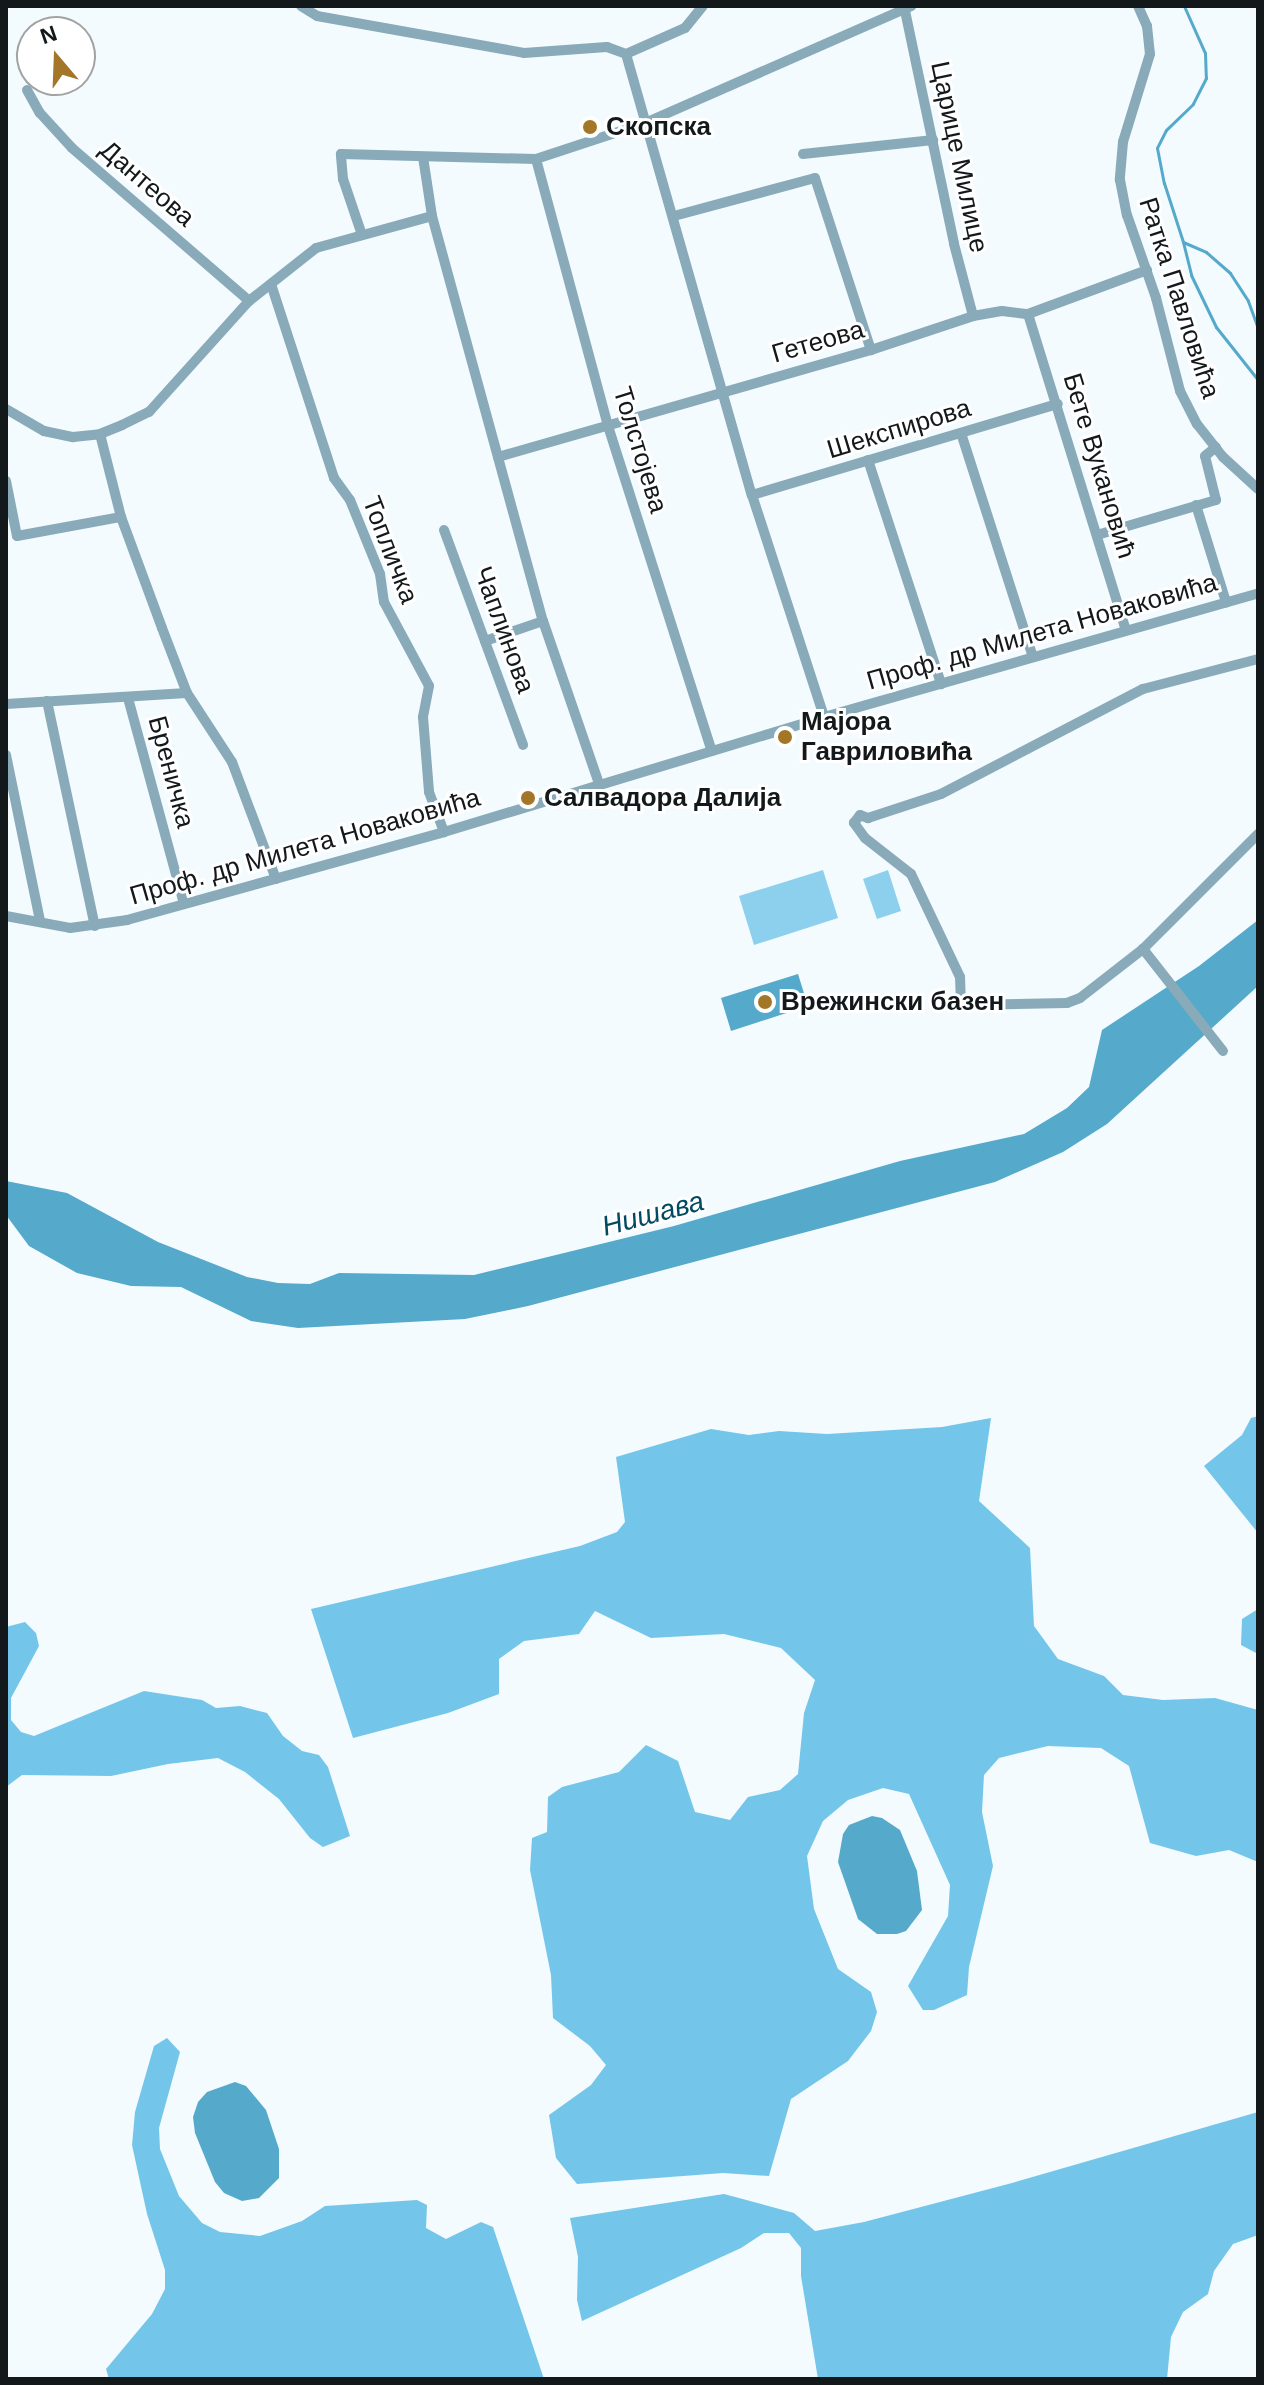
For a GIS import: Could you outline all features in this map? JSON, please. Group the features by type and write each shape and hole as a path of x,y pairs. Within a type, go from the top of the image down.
{"street":[{"path":"301,6 317,16 524,53 607,47 626,54 685,28 703,6"},
{"name":"Ратка Павловића","path":"1138,6 1147,26 1149,63 1123,142 1120,180 1127,215 1147,270 1180,391 1197,424 1258,489"},
{"path":"362,235 343,179 341,154 536,159 645,123 906,7"},
{"name":"Царице Милице","path":"906,7 954,244 973,316"},
{"path":"626,54 752,495 824,717"},
{"name":"Дантеова","path":"30,96 40,113 72,148 249,301"},
{"path":"803,154 933,140"},
{"path":"423,157 432,216 543,621 599,784"},
{"name":"Толстојева","path":"536,159 608,426 712,751"},
{"path":"674,216 815,178 871,350"},
{"path":"6,409 44,431 73,437 100,434 149,412 249,301 316,248 432,216"},
{"name":"Гетеова","path":"498,457 871,350 973,316 1002,311 1028,314 1147,270"},
{"name":"Топличка","path":"271,284 334,478 350,500 380,574 384,602 429,686 423,717 429,792 444,832"},
{"name":"Бете Вукановић","path":"1028,314 1126,630"},
{"name":"Шекспирова","path":"752,495 1058,404"},
{"path":"961,433 1033,657"},
{"path":"100,434 121,517 187,693 232,762 276,879"},
{"path":"1097,535 1216,500 1205,456 1216,447"},
{"path":"868,460 941,684"},
{"path":"6,481 17,536 121,517"},
{"path":"1196,505 1226,602"},
{"name":"Чаплинова","path":"444,530 523,745"},
{"name":"Проф. др Милета Новаковића","path":"6,916 70,928 95,926 184,904 444,832 824,717 1258,593"},
{"path":"485,641 543,621"},
{"path":"1258,659 1143,689 941,794 892,812 868,818 860,815 854,823 856,829 911,874 960,977 961,1005 1067,1003 1080,998 1143,949 1258,834"},
{"path":"6,704 187,693"},
{"name":"Бреничка","path":"128,698 184,904"},
{"path":"47,701 95,926"},
{"path":"6,755 40,921"},
{"path":"1143,949 1223,1051"}],"shaded area":[{"path":"823,870 838,918 754,945 739,896"},
{"path":"888,870 901,911 877,919 863,879"},
{"path":"1258,920 1258,986 1107,1124 1063,1152 995,1182 528,1306 465,1319 298,1328 251,1321 181,1287 131,1286 77,1273 29,1246 6,1215 6,1181 67,1193 158,1242 247,1277 278,1283 310,1284 339,1273 474,1275 674,1226 900,1161 1024,1134 1067,1108 1089,1087 1102,1030 1199,966"},
{"name":"Врежински базен","path":"798,974 808,1006 731,1031 721,998"},
{"path":"1258,1416 1258,1533 1204,1466 1242,1435 1251,1418"},
{"path":"991,1418 979,1501 1030,1548 1034,1626 1058,1659 1104,1676 1123,1695 1163,1700 1215,1698 1258,1710 1258,1862 1229,1850 1196,1856 1150,1843 1129,1766 1101,1748 1048,1746 999,1758 984,1775 982,1812 993,1866 969,1967 967,1995 934,2010 923,2010 908,1986 948,1916 950,1885 909,1794 883,1788 848,1800 823,1821 807,1856 814,1909 838,1969 871,1992 877,2012 871,2031 848,2061 791,2099 769,2176 723,2173 577,2184 556,2158 549,2115 591,2085 606,2065 590,2046 553,2018 551,1975 530,1870 532,1838 547,1832 548,1797 562,1787 619,1772 646,1745 678,1761 695,1812 730,1820 748,1797 780,1790 798,1774 804,1713 815,1680 781,1648 724,1634 651,1638 595,1611 579,1634 524,1641 499,1659 499,1694 448,1713 353,1738 311,1609 580,1546 617,1532 625,1522 616,1457 711,1429 749,1435 779,1431 827,1434 942,1427"},
{"path":"1258,1609 1258,1654 1241,1645 1242,1619"},
{"path":"25,1622 36,1633 39,1646 11,1698 11,1720 21,1732 34,1736 144,1691 202,1700 216,1708 240,1706 267,1713 283,1736 302,1751 319,1755 328,1767 350,1836 323,1847 310,1838 279,1799 245,1772 218,1758 111,1776 22,1775 6,1787 6,1627"},
{"path":"872,1816 882,1818 900,1830 917,1871 922,1910 906,1931 897,1934 877,1934 858,1919 838,1862 843,1834 849,1825"},
{"path":"167,2038 180,2052 159,2128 160,2149 179,2196 202,2223 220,2232 260,2236 302,2221 325,2206 417,2200 427,2205 426,2228 446,2239 481,2222 493,2227 544,2379 109,2379 106,2369 152,2314 165,2289 165,2270 147,2214 132,2145 135,2112 154,2046"},
{"path":"235,2082 246,2086 266,2110 279,2149 279,2178 259,2198 242,2201 224,2193 215,2182 195,2133 193,2117 198,2102 207,2092"},
{"path":"1258,2112 1258,2235 1233,2244 1214,2271 1208,2294 1183,2312 1171,2337 1167,2379 818,2379 801,2276 801,2248 789,2233 764,2233 741,2248 582,2321 577,2300 578,2257 570,2218 724,2194 794,2213 815,2231 864,2222 1012,2183"}],"waterway":[{"path":"1184,6 1205,53 1206,78 1193,104 1166,130 1157,148 1164,183 1183,242 1206,252 1230,273 1248,301 1258,328"},
{"path":"1183,242 1191,275 1216,327 1258,380"}],"place":[{"name":"Скопска","path":"590,127"},
{"name":"Мајора Гавриловића","path":"785,737"},
{"name":"Салвадора Далија","path":"528,798"},
{"name":"Врежински базен","path":"765,1002"}],"water label":[{"name":"Нишава","path":"653,1214"}]}
